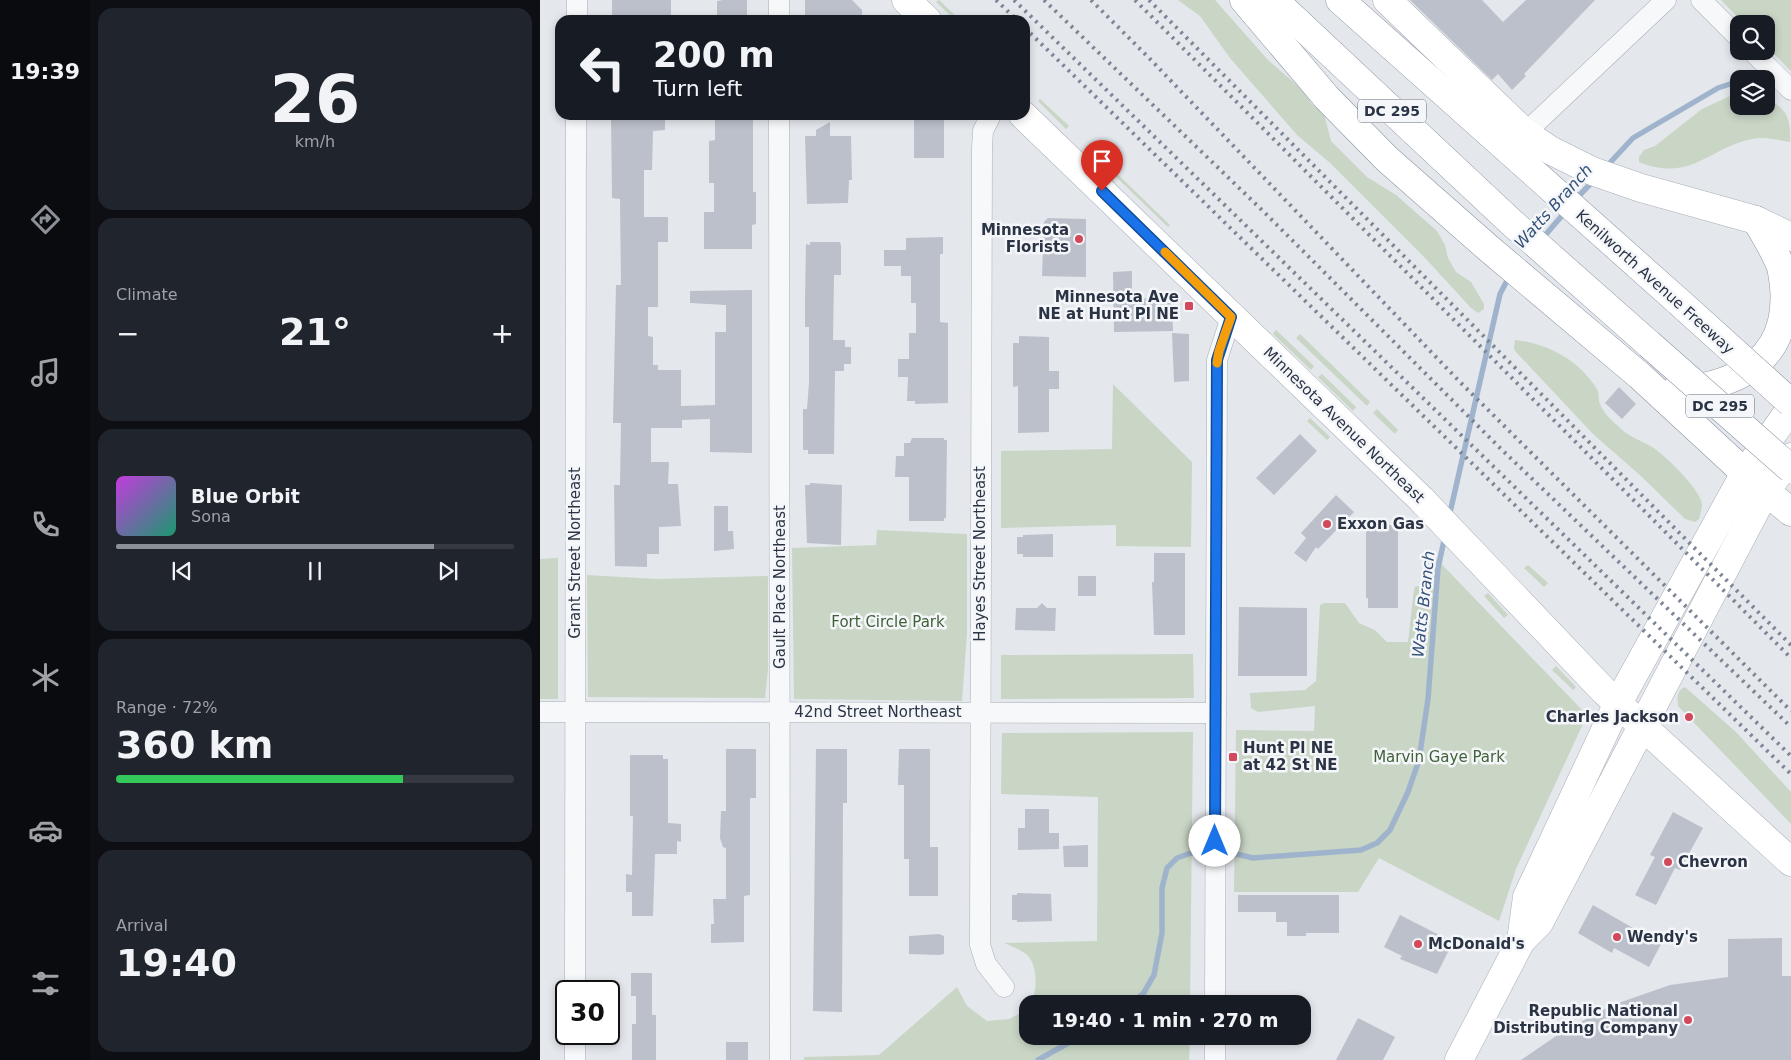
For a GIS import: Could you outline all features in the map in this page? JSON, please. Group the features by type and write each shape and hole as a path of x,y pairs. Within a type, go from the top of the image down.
{"main road":[{"path":"906,0 921,15"},
{"path":"1244,0 1327,98 1386,159 1640,376 1765,492 1791,512"},
{"name":"DC 295","path":"1274,0 1511,222 1791,468"},
{"name":"Kenilworth Avenue Freeway","path":"1340,0 1791,403"},
{"path":"1387,0 1525,133 1565,158 1592,171 1641,188 1756,220 1791,237"},
{"name":"Minnesota Avenue Northeast","path":"1028,120 1434,513 1549,634 1618,703 1791,862"},
{"path":"1640,376 1686,389 1722,383 1756,367 1774,345 1786,315 1787,299 1776,256 1756,220"},
{"path":"1521,941 1527,897 1618,703 1745,473 1791,408"},
{"path":"1459,1060 1521,941 1539,923 1765,492 1791,457"}],"street":[{"path":"577,0 577,15"},
{"path":"779,0 779,15"},
{"path":"1525,133 1666,0"},
{"path":"1701,0 1730,29"},
{"path":"1761,60 1791,90"},
{"name":"Grant Street Northeast","path":"575,980 576,120"},
{"name":"Gault Place Northeast","path":"779,120 780,1060"},
{"name":"Hayes Street Northeast","path":"988,120 983,131 982,148 980,945 986,964 1004,987"},
{"path":"1215,995 1217,360 1231,317"},
{"name":"42nd Street Northeast","path":"540,712 1216,713"},
{"path":"575,1045 575,1060"},
{"path":"1215,1045 1215,1060"}],"green space":[{"path":"939,0 955,15 950,15 936,2"},
{"path":"1178,0 1215,0 1268,60 1307,94 1311,103 1324,114 1331,141 1367,177 1396,195 1437,231 1456,272 1471,282 1484,304 1484,309 1478,313 1471,308 1426,259 1329,162 1297,135 1230,58 1200,16"},
{"path":"1721,0 1791,0 1791,71 1775,55 1775,15 1735,15"},
{"path":"1730,96 1730,115 1775,115 1775,103 1783,110 1788,120 1790,142 1766,138 1752,139 1737,143 1698,162 1672,169 1639,162 1639,157 1644,150 1655,146 1702,109"},
{"path":"1040,99 1069,126 1066,129 1038,101"},
{"path":"1108,165 1170,225 1168,227 1106,167"},
{"path":"1276,330 1314,366 1311,370 1273,334"},
{"path":"1300,334 1370,402 1367,406 1296,338"},
{"path":"1515,340 1551,349 1582,370 1597,389 1601,407 1610,418 1625,432 1658,451 1689,482 1702,504 1699,519 1695,522 1685,519 1642,477 1593,434 1515,351"},
{"path":"1322,374 1356,407 1353,411 1318,377"},
{"path":"1113,384 1192,462 1191,547 1116,546 1116,525 1001,528 1001,451 1112,449"},
{"path":"1377,409 1398,430 1395,434 1373,413"},
{"path":"1310,418 1330,437 1327,440 1307,421"},
{"name":"Fort Circle Park","path":"877,530 967,534 967,633 962,701 794,699 792,548 876,545"},
{"name":"Marvin Gaye Park","path":"1426,548 1587,715 1516,869 1499,921 1379,858 1358,892 1234,892 1236,730 1314,731 1315,706 1258,712 1251,708 1250,693 1305,690 1316,681 1320,605 1325,603 1345,603 1359,623 1375,630 1387,642 1408,642 1414,589 1416,586 1425,588"},
{"path":"558,558 558,699 540,699 540,559"},
{"path":"1528,565 1548,583 1544,587 1524,568"},
{"path":"587,575 657,579 768,576 768,669 765,698 588,697"},
{"path":"1488,593 1508,615 1504,618 1484,596"},
{"path":"1193,654 1194,698 1001,699 1001,655"},
{"path":"1556,666 1576,687 1573,690 1552,670"},
{"path":"1685,687 1736,732 1791,792 1791,824 1678,706 1679,692"},
{"path":"1193,732 1190,995 1033,995 1036,980 1032,962 1024,953 1004,943 1097,941 1098,797 1001,794 1002,733"},
{"path":"957,987 967,1006 987,1021 1009,1019 1019,1014 1019,1045 1190,1045 1189,1060 804,1060 804,1057 879,1055"}],"building":[{"path":"612,0 671,0 671,15 612,15"},
{"path":"747,0 747,15 717,15 717,1"},
{"path":"805,0 852,0 862,10 862,15 805,15"},
{"path":"1410,0 1482,0 1503,22 1526,0 1595,0 1524,74 1526,76 1512,90 1498,74 1492,80"},
{"path":"611,120 665,120 665,130 653,131 652,170 644,170 644,217 668,217 668,242 658,242 658,307 648,307 648,336 653,337 653,365 658,365 658,370 681,370 681,406 715,405 715,332 726,332 726,305 690,303 690,291 752,290 752,453 710,452 710,419 682,420 682,428 651,428 651,462 669,462 668,484 678,484 681,526 659,527 659,554 647,554 647,567 615,566 614,485 620,485 621,423 613,423 616,285 621,285 620,199 612,198"},
{"path":"715,120 753,120 753,192 756,192 756,224 752,225 752,249 704,249 704,212 714,212 714,183 709,183 709,141 715,140"},
{"path":"914,120 944,120 944,158 914,158"},
{"path":"830,122 830,136 851,136 852,180 849,180 848,203 807,204 805,136 816,136 816,130"},
{"path":"1048,218 1086,219 1086,277 1042,276 1044,222"},
{"path":"943,237 943,254 940,254 940,322 948,323 948,403 915,404 915,401 907,401 908,377 898,377 898,359 909,359 909,333 916,333 916,303 911,303 911,276 901,276 901,266 884,266 884,250 906,250 906,238"},
{"path":"810,242 840,242 841,246 841,275 834,275 833,340 845,340 845,347 851,347 851,364 844,364 844,371 835,371 834,454 808,454 808,450 803,450 803,409 807,409 809,383 809,327 805,327 806,244 810,245"},
{"path":"1132,271 1132,299 1153,298 1153,303 1172,303 1173,331 1114,332 1113,272"},
{"path":"1172,333 1189,334 1189,381 1174,382"},
{"path":"1019,336 1049,337 1049,371 1059,371 1059,389 1049,389 1049,432 1018,433 1018,386 1013,387 1013,343 1019,343"},
{"path":"1619,387 1636,404 1622,419 1605,403"},
{"path":"1300,434 1317,451 1274,495 1256,478"},
{"path":"912,438 944,438 944,440 947,440 946,518 944,518 944,521 909,521 909,477 895,477 896,456 904,456 904,443 910,443"},
{"path":"810,483 842,485 841,545 807,543 805,485 810,485"},
{"path":"1336,495 1354,512 1318,549 1316,547 1306,562 1294,553 1306,538 1301,533"},
{"path":"714,506 728,506 728,531 733,531 734,549 714,551"},
{"path":"1366,525 1398,525 1398,608 1368,608 1368,598 1366,598"},
{"path":"1053,534 1053,557 1023,557 1023,554 1017,554 1017,537"},
{"path":"1154,553 1185,553 1185,635 1154,635 1152,582 1154,582"},
{"path":"1078,576 1096,576 1096,596 1078,596"},
{"path":"1042,603 1047,608 1056,608 1055,631 1015,630 1016,608 1037,608"},
{"path":"1239,607 1307,608 1307,676 1238,676"},
{"path":"726,749 756,749 756,798 750,798 750,895 744,896 744,942 711,943 711,924 714,924 713,899 726,899 726,848 723,847 720,838 721,811 726,811"},
{"path":"816,749 847,749 847,803 843,803 842,1012 813,1011"},
{"path":"899,749 930,749 930,847 938,847 938,896 909,896 909,859 904,859 904,785 898,785"},
{"path":"630,755 663,755 663,759 668,759 668,823 681,824 681,842 677,841 677,854 655,854 653,916 632,916 632,892 626,892 626,874 632,875 633,816 630,816"},
{"path":"1025,809 1049,809 1049,833 1059,833 1059,849 1018,850 1018,828 1025,828"},
{"name":"Chevron","path":"1673,812 1703,828 1680,870 1675,868 1656,905 1635,895 1655,857 1650,855"},
{"path":"1088,845 1088,867 1064,867 1063,846"},
{"path":"1017,893 1051,894 1052,921 1017,922 1017,920 1012,920 1012,895 1017,895"},
{"path":"1238,895 1339,895 1339,933 1306,933 1306,936 1287,936 1287,922 1276,922 1276,912 1238,912"},
{"name":"Wendy's","path":"1593,905 1661,944 1649,967 1614,948 1612,953 1578,933"},
{"name":"McDonald's","path":"1400,915 1453,942 1437,974 1400,959 1402,956 1384,947"},
{"path":"939,934 944,936 944,954 909,954 909,936"},
{"name":"Republic National Distributing Company","path":"1782,938 1782,976 1791,976 1791,1060 1521,1060 1559,1034 1610,1006 1670,985 1728,977 1728,939"},
{"path":"631,973 652,973 652,1015 656,1015 656,1060 632,1060 632,1024 636,1024 636,996 631,996"},
{"path":"1358,1018 1395,1037 1383,1060 1336,1060"},
{"path":"726,1042 748,1042 748,1060 726,1060"}],"waterway":[{"name":"Watts Branch","path":"1606,167 1633,138 1718,88 1730,84"},
{"name":"Watts Branch","path":"1575,200 1595,179"},
{"name":"Watts Branch","path":"1541,240 1566,211"},
{"name":"Watts Branch","path":"1449,517 1500,294 1510,275"},
{"name":"Watts Branch","path":"1142,995 1154,975 1162,933 1162,888 1167,868 1177,858 1191,853 1224,851 1253,858 1361,850 1377,843 1390,830 1408,792 1419,760 1428,699 1438,568 1445,536"},
{"name":"Watts Branch","path":"1038,1060 1065,1045"}],"railway":[{"path":"996,0 1012,15"},
{"path":"1014,0 1029,15"},
{"path":"1044,0 1264,212 1500,448 1791,727"},
{"path":"1091,0 1459,381 1791,711"},
{"path":"1135,0 1791,658"},
{"path":"1149,0 1791,645"},
{"path":"1030,16 1791,756"},
{"path":"1030,33 1791,774"}],"slow traffic":[{"path":"1165,252 1231,317 1219,351 1217,363"}],"place":[{"name":"Minnesota Florists","path":"1079,239"},
{"name":"Minnesota Ave NE at Hunt Pl NE","path":"1189,306"},
{"name":"Exxon Gas","path":"1327,524"},
{"name":"Charles Jackson","path":"1689,717"},
{"name":"Hunt Pl NE at 42 St NE","path":"1233,757"},
{"name":"Chevron","path":"1668,862"},
{"name":"Wendy's","path":"1617,937"},
{"name":"McDonald's","path":"1418,944"},
{"name":"Republic National Distributing Company","path":"1688,1020"}],"route":[{"path":"1102,191 1231,317 1217,360 1215,841"}]}
